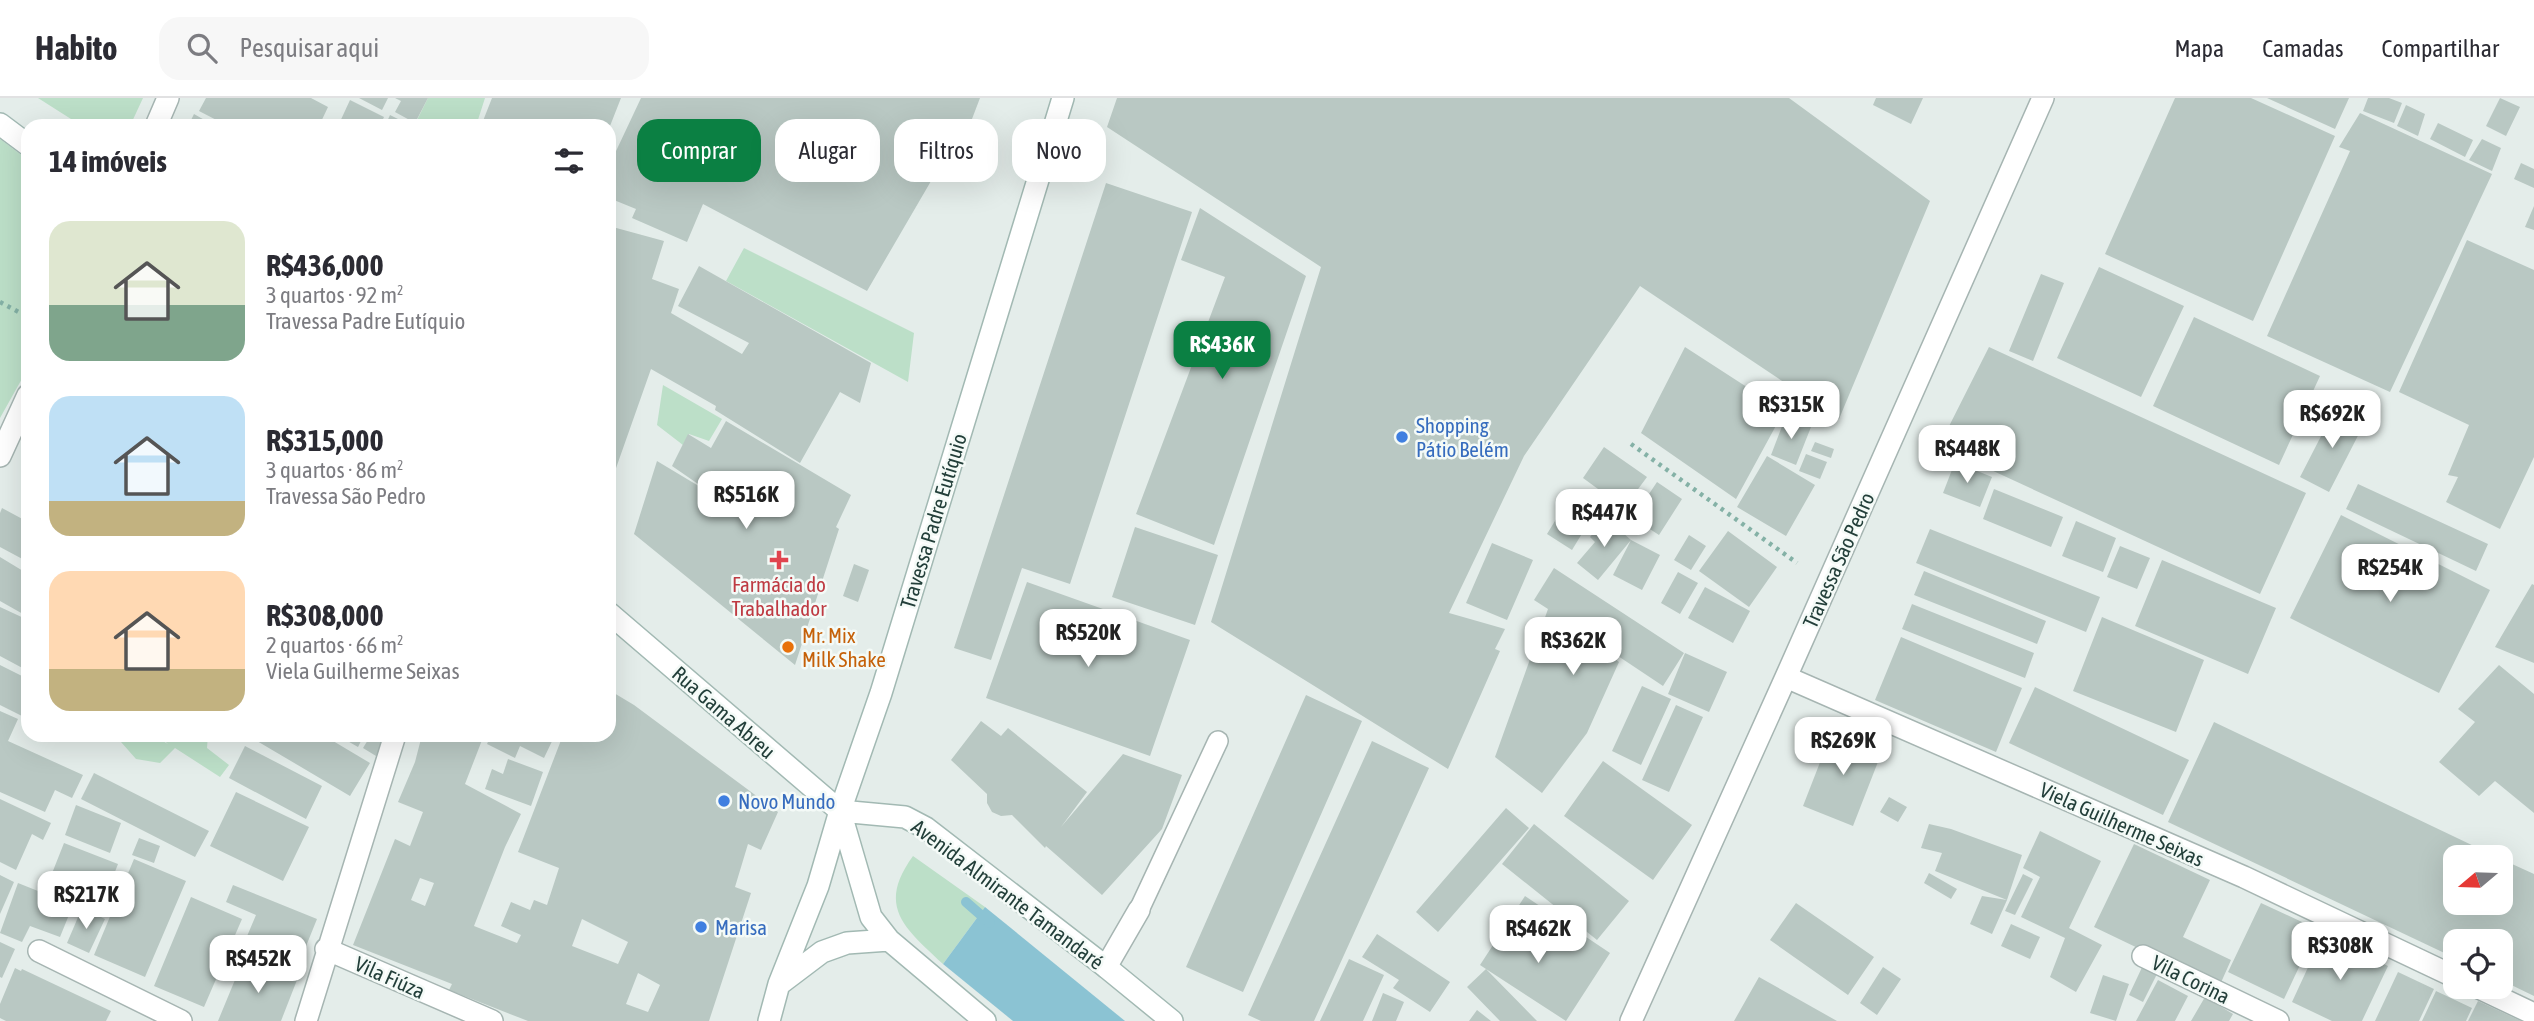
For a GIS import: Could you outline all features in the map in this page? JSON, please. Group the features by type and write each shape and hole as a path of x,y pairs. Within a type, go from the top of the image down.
{"street":[{"path":"159,119 168,98"},
{"name":"Travessa Padre Eutíquio","path":"769,1021 779,984 818,886 839,811 881,693 1063,98"},
{"name":"Travessa São Pedro","path":"1631,1021 2043,98"},
{"path":"0,124 21,140"},
{"path":"0,456 21,410"},
{"name":"Rua Gama Abreu","path":"616,618 839,811"},
{"name":"Viela Guilherme Seixas","path":"1786,677 2244,877 2443,971"},
{"path":"306,1021 393,742"},
{"path":"839,811 871,917 889,940 985,1021"},
{"name":"Avenida Almirante Tamandaré","path":"839,811 905,817 926,828 1172,1021"},
{"path":"1106,967 1139,910"},
{"path":"779,984 822,952 846,943 889,940"},
{"name":"Vila Fiúza","path":"327,949 492,1021"},
{"path":"39,951 181,1021"},
{"name":"Vila Corina","path":"2143,956 2277,1021"},
{"path":"2502,999 2534,1014"}],"lane":[{"path":"1139,910 1218,741"}],"path":[{"path":"0,302 21,313"},
{"path":"1631,444 1797,563"}],"green space":[{"path":"38,98 143,98 133,119 71,119"},
{"path":"428,98 485,98 478,119 418,119"},
{"path":"0,139 21,155 21,380 0,418"},
{"path":"744,248 914,333 908,382 726,281"},
{"path":"663,385 722,419 709,441 689,434 683,445 657,425"},
{"path":"121,742 207,742 207,748 229,765 220,777 175,748 160,763 136,759"},
{"path":"913,856 985,907 943,964 907,927 896,903 902,874"}],"water":[{"path":"985,907 1125,1021 1013,1021 943,964"}],"building":[{"path":"206,98 311,98 328,107 322,119 214,119 199,111"},
{"path":"359,98 388,98 382,110"},
{"path":"395,98 428,98 417,119 408,119 395,112 401,101"},
{"path":"492,98 621,98 613,119 484,119"},
{"path":"641,98 980,98 972,119 894,119 894,182 930,182 867,291 703,204 687,242 632,218 636,209 616,201 616,151"},
{"name":"Shopping Pátio Belém","path":"1117,98 1789,98 1930,201 1839,419 1640,286 1524,456 1449,613 1505,629 1495,649 1500,651 1448,769 1211,622 1321,267 1107,127"},
{"path":"1876,98 1923,98 1911,124 1873,105"},
{"path":"2175,98 2251,98 2335,136 2253,321 2105,254"},
{"path":"2267,98 2349,98 2335,129"},
{"path":"2368,98 2389,98 2402,103 2394,123 2363,111"},
{"path":"2500,98 2520,107 2506,136 2486,126"},
{"path":"350,100 384,117 383,119 341,119"},
{"path":"2406,105 2425,114 2418,136 2397,126"},
{"path":"2360,113 2492,174 2390,392 2267,336 2350,151 2339,147"},
{"path":"2438,123 2473,140 2465,157 2430,139"},
{"path":"2482,139 2501,148 2492,171 2469,160"},
{"path":"2521,163 2534,169 2534,188 2514,179"},
{"path":"1106,183 1192,212 1070,584 1022,568 991,660 954,648"},
{"path":"2534,206 2534,230 2525,227"},
{"path":"1200,208 1306,276 1214,545 1136,514 1225,277 1181,260"},
{"path":"616,228 664,241 652,279 679,289 671,313 742,354 749,343 678,306 699,266 871,363 860,403 840,392 800,463 715,410 716,406 651,369 616,468"},
{"path":"2467,240 2534,270 2534,457 2500,529 2446,502 2458,477 2448,475 2469,425 2399,392"},
{"path":"2099,267 2184,306 2141,397 2057,358"},
{"path":"2041,274 2064,283 2033,361 2009,351"},
{"path":"2194,317 2320,376 2279,465 2153,406"},
{"path":"1685,347 1784,411 1736,499 1641,433"},
{"path":"1989,347 2306,493 2260,594 1939,446"},
{"path":"2335,409 2364,424 2329,492 2300,477"},
{"path":"1786,416 1811,427 1796,465 1771,455"},
{"path":"726,421 851,495 836,527 839,529 795,665 634,534 657,461 717,497 672,466 688,434 711,448"},
{"path":"1815,442 1834,449 1831,458 1811,451"},
{"path":"1604,447 1647,477 1624,508 1583,478"},
{"path":"1806,454 1827,462 1820,479 1799,471"},
{"path":"1767,456 1815,485 1786,536 1737,507"},
{"path":"1955,462 1992,477 1980,507 1943,493"},
{"path":"1657,482 1682,499 1659,535 1633,518"},
{"path":"2358,484 2488,544 2476,571 2346,509"},
{"path":"1994,489 2063,517 2051,547 1983,519"},
{"path":"1572,493 1597,509 1572,550 1547,534"},
{"path":"2,508 21,518 21,558 0,547"},
{"path":"2341,515 2490,590 2439,693 2290,618"},
{"path":"1606,518 1631,540 1598,580 1577,563 1595,542 1590,537"},
{"path":"2076,521 2116,538 2103,572 2062,556"},
{"path":"1135,527 1218,555 1195,625 1112,597"},
{"path":"1930,529 2100,597 2086,632 1916,563"},
{"path":"1728,531 1777,567 1749,607 1699,571"},
{"path":"1689,535 1706,546 1691,570 1674,560"},
{"path":"1631,540 1660,555 1642,590 1613,575"},
{"path":"1492,543 1533,560 1507,620 1466,603"},
{"path":"2120,546 2150,558 2137,589 2107,577"},
{"path":"0,557 21,570 21,613 0,601"},
{"path":"2162,560 2276,608 2248,674 2135,626"},
{"path":"854,564 869,570 858,602 843,596"},
{"path":"1554,568 1684,653 1663,686 1564,620 1619,662 1587,733 1542,793 1495,757 1548,609 1534,600"},
{"path":"1924,571 2046,621 2037,644 1914,595"},
{"path":"1678,572 1698,583 1680,614 1661,603"},
{"path":"1027,582 1190,640 1150,756 986,698"},
{"path":"2532,584 2534,585 2534,663 2495,647"},
{"path":"1705,587 1750,611 1733,643 1688,618"},
{"path":"1912,604 2034,653 2025,678 1902,629"},
{"path":"0,607 21,617 21,667 0,656"},
{"path":"2102,617 2204,660 2176,732 2073,691"},
{"path":"1901,637 2022,688 1996,752 1875,700"},
{"path":"1685,653 1727,672 1709,712 1668,694"},
{"path":"0,665 21,676 21,716 0,705"},
{"path":"2499,665 2534,694 2534,813 2495,781 2479,796 2439,762 2475,722 2458,709"},
{"path":"1642,686 1671,699 1641,765 1612,751"},
{"path":"2035,687 2189,760 2163,815 2009,743"},
{"path":"616,694 778,812 761,850 748,844 735,887 751,893 709,1021 528,1021 449,990 452,984 353,945 395,839 410,846 423,812 398,802 420,742 481,742 465,784 521,814 474,926 517,943 521,935 501,926 511,902 530,910 534,900 547,905 559,868 518,852 560,742 616,742","holes":["420,878 434,883 425,906 411,900","582,919 628,942 618,964 572,946","638,973 660,985 648,1012 626,1004"]},
{"path":"1306,695 1362,721 1243,992 1186,967"},
{"path":"1676,705 1703,717 1669,792 1642,780"},
{"path":"0,711 18,719 8,741 83,775 72,798 55,790 45,812 0,792"},
{"path":"981,721 1001,736 1008,728 1087,792 1061,827 1123,754 1182,775 1162,829 1102,895 1046,846 1045,848 1012,815 1001,816 992,812 987,803 987,794 951,760"},
{"path":"2214,722 2472,845 2443,845 2443,915 2513,915 2513,864 2534,874 2534,996 2513,986 2513,929 2443,929 2443,952 2168,822"},
{"path":"1833,729 1883,749 1853,826 1803,806"},
{"path":"1372,741 1429,768 1314,1021 1261,1021 1248,1015"},
{"path":"259,742 335,742 370,763 350,796"},
{"path":"367,742 384,742 376,756 363,748"},
{"path":"552,742 544,758 520,746 515,758 487,744"},
{"path":"245,746 322,786 306,819 229,778"},
{"path":"508,759 543,772 531,806 485,789 492,769 503,774"},
{"path":"1603,761 1692,825 1653,880 1564,816"},
{"path":"94,773 209,831 195,857 81,799"},
{"path":"236,792 309,827 283,881 210,846"},
{"path":"1889,797 1907,807 1898,822 1880,812"},
{"path":"0,799 51,823 43,840 32,834 16,870 0,862"},
{"path":"76,805 121,823 110,853 65,835"},
{"path":"1506,808 1529,828 1438,932 1416,912"},
{"path":"1534,824 1629,901 1597,940 1502,864"},
{"path":"1929,824 1951,829 2022,855 2007,900 1935,871 1942,853 1921,848"},
{"path":"2040,831 2101,861 2069,928 2102,945 2076,992 2050,977 2065,938 2021,917 2040,877 2023,868"},
{"path":"139,838 160,846 154,863 132,855"},
{"path":"64,843 118,864 101,908 47,886"},
{"path":"2134,844 2210,880 2183,937 2231,960 2219,987 2094,927"},
{"path":"134,859 186,881 145,977 94,955"},
{"path":"1929,873 1957,889 1951,899 1924,883"},
{"path":"2023,874 2033,879 2015,915 2005,911"},
{"path":"0,875 14,882 0,914"},
{"path":"18,883 73,905 60,937 30,926 22,942 0,933"},
{"path":"233,885 317,919 296,971 242,948 256,915 226,902"},
{"path":"1525,896 1610,953 1566,1021 1480,965"},
{"path":"1982,896 2007,900 1992,934 1970,924"},
{"path":"191,897 242,919 204,1007 154,986"},
{"path":"1796,903 1874,957 1848,995 1770,940"},
{"path":"2261,903 2317,929 2284,999 2228,972"},
{"path":"82,908 105,919 89,953 67,943"},
{"path":"2011,924 2040,937 2030,959 2001,946"},
{"path":"1377,934 1450,982 1430,1012 1393,988 1399,980 1362,957"},
{"path":"2323,935 2388,966 2362,1021 2332,1021 2292,1002"},
{"path":"0,942 15,949 2,978 0,977"},
{"path":"244,958 297,980 281,1021 218,1021"},
{"path":"1349,959 1384,975 1363,1021 1320,1021"},
{"path":"2145,961 2160,968 2143,1002 2129,995"},
{"path":"1883,967 1901,979 1877,1015 1860,1003"},
{"path":"15,968 111,1011 106,1021 6,1021 0,1018 0,1004"},
{"path":"1486,969 1537,1021 1500,1021 1467,987"},
{"path":"2398,972 2434,989 2419,1021 2375,1021"},
{"path":"2103,975 2129,984 2116,1021 2090,1013"},
{"path":"1759,977 1837,1021 1734,1021"},
{"path":"2158,980 2188,996 2175,1021 2136,1021"},
{"path":"2436,991 2443,994 2443,999 2453,999 2472,1008 2466,1021 2422,1021"},
{"path":"1383,993 1404,1002 1396,1021 1372,1021"},
{"path":"2205,997 2233,1014 2229,1021 2191,1021"},
{"path":"2478,1001 2521,1021 2468,1021"},
{"path":"1477,1010 1491,1021 1469,1021"}],"waterway":[{"path":"966,902 990,923"}],"place":[{"name":"Shopping Pátio Belém","path":"1402,437"},
{"name":"Farmácia do Trabalhador","path":"779,560"},
{"name":"Mr. Mix Milk Shake","path":"788,647"},
{"name":"Novo Mundo","path":"724,801"},
{"name":"Marisa","path":"701,927"}]}
